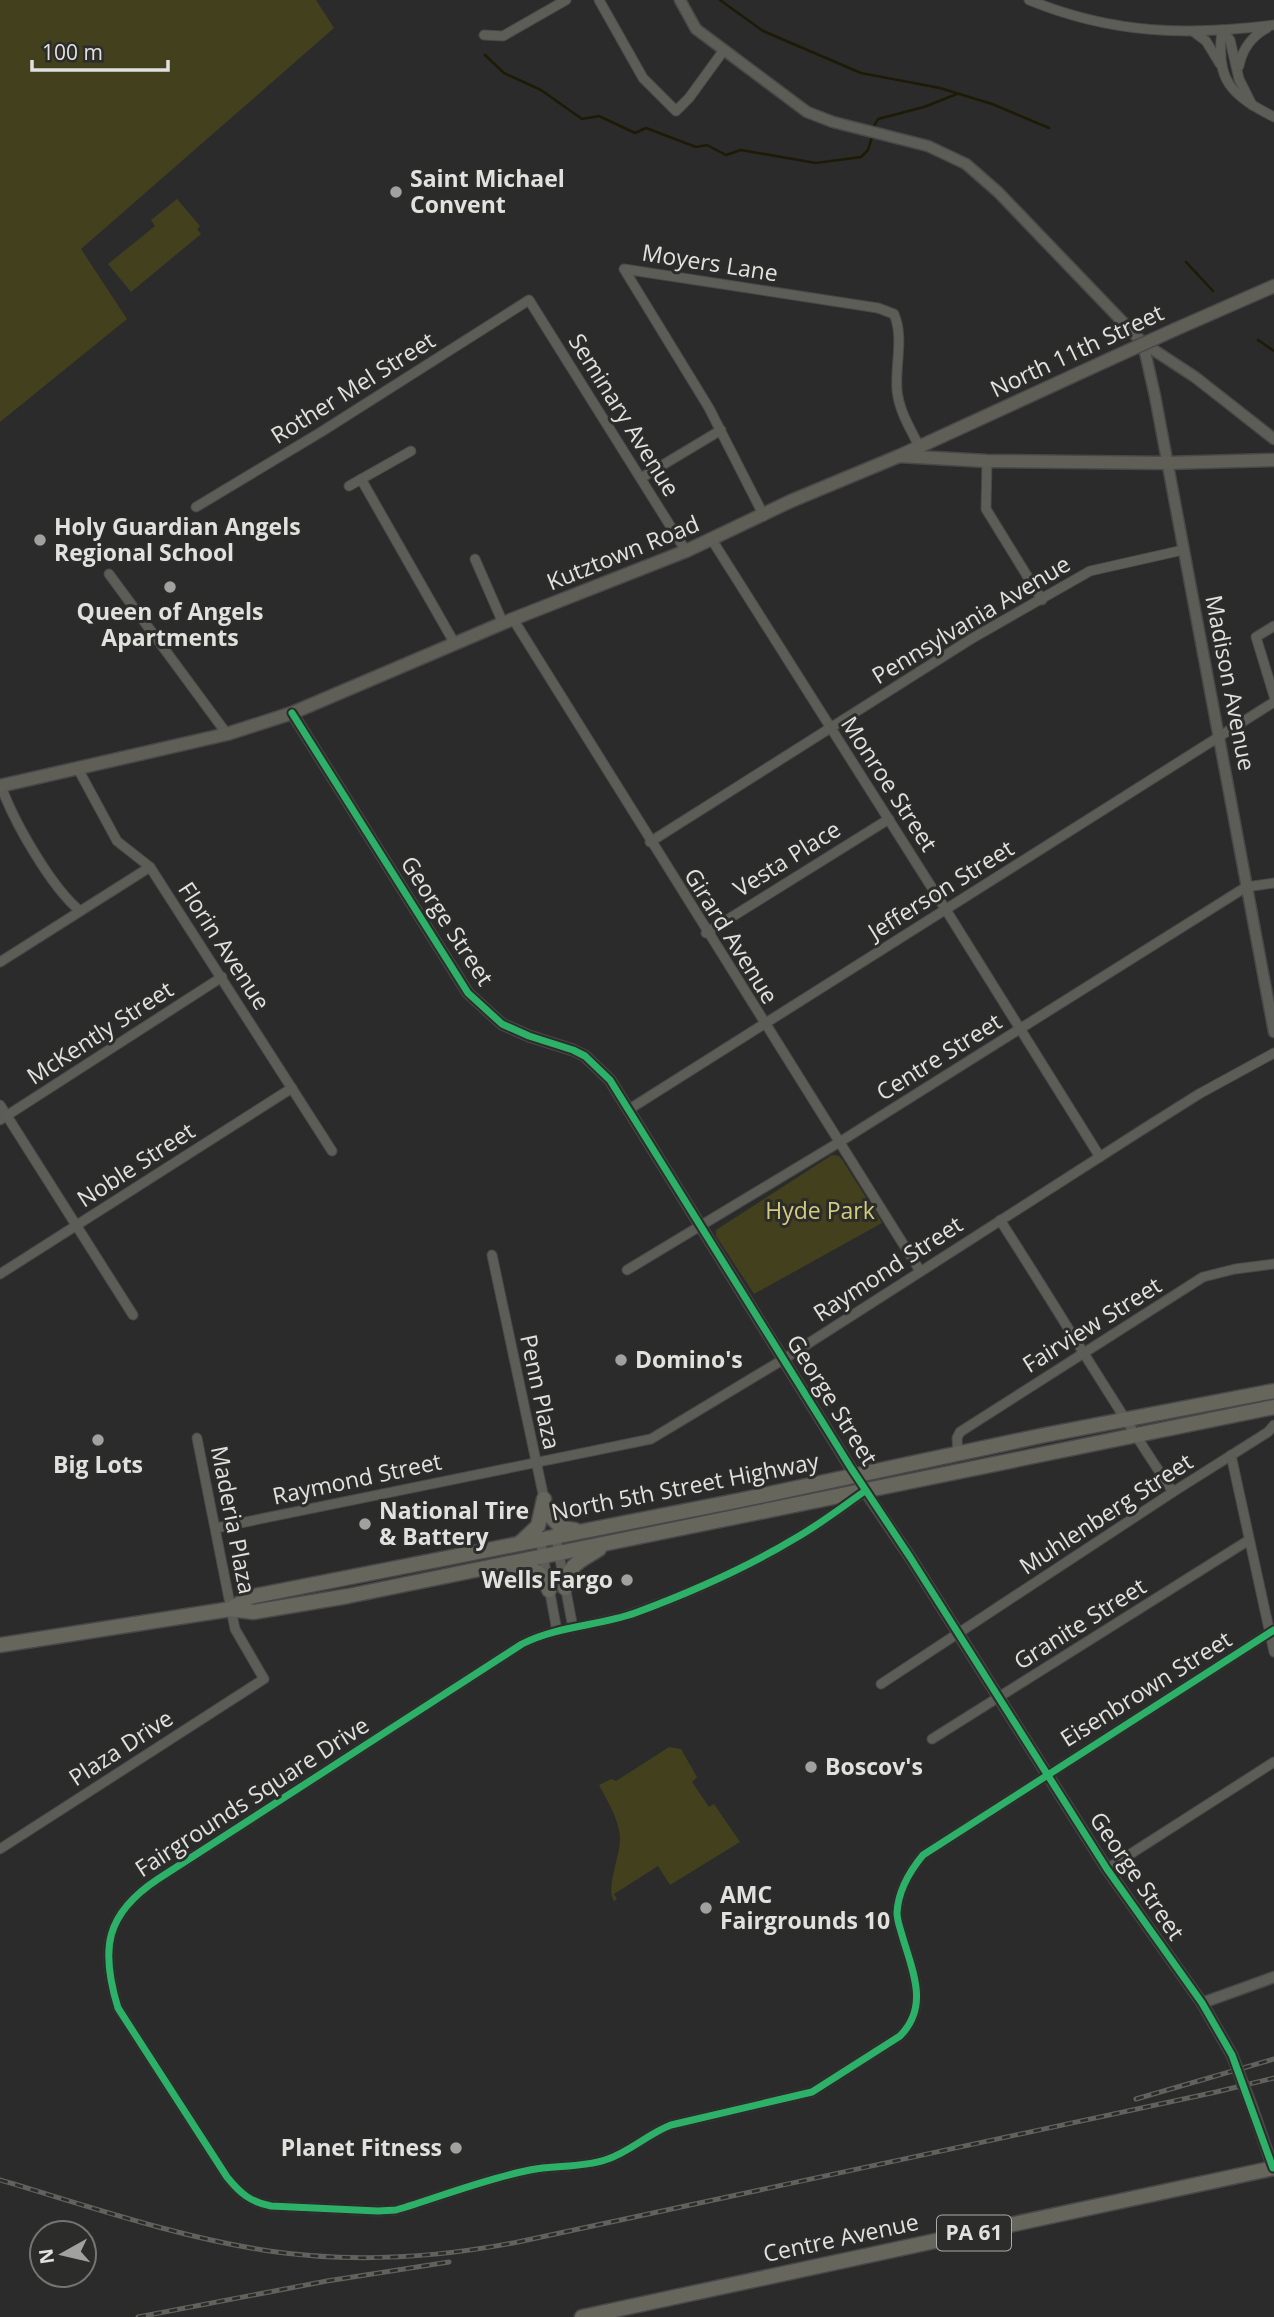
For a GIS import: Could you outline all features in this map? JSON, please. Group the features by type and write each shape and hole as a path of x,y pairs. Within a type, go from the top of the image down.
{"main road":[{"name":"North 11th Street","path":"899,456 1274,286"},
{"name":"Kutztown Road","path":"0,786 227,734 292,713 508,621 712,540 791,501 899,456 987,461 1167,463 1274,460"},
{"name":"North 5th Street Highway","path":"231,1609 250,1597 1274,1391"},
{"name":"North 5th Street Highway","path":"0,1645 231,1609 253,1612 410,1584 1274,1407"},
{"path":"519,1543 538,1526 544,1499"},
{"path":"549,1514 562,1528 587,1530"},
{"path":"565,1588 576,1562 607,1544"},
{"path":"504,1563 537,1571 545,1578 549,1590"},
{"name":"Centre Avenue","path":"582,2317 1274,2168"}],"street":[{"path":"484,35 503,36 566,0"},
{"path":"598,0 643,78 676,111 689,98 724,50"},
{"path":"680,0 696,29 797,106 817,117 842,125 912,141 966,164 999,192 1143,343 1194,377 1274,439"},
{"path":"1029,0 1098,23 1140,30 1222,30 1273,25"},
{"path":"1239,79 1240,61 1247,46 1259,32 1273,25"},
{"path":"1222,30 1220,43 1223,68"},
{"path":"1222,30 1230,40 1239,79 1253,106"},
{"path":"1186,31 1195,32 1206,41 1236,94 1274,117"},
{"name":"Moyers Lane","path":"764,516 721,430 624,269 878,308 894,314 898,331 898,399 919,446"},
{"name":"Seminary Avenue","path":"529,300 686,551"},
{"name":"Rother Mel Street","path":"196,507 529,300"},
{"name":"Madison Avenue","path":"1143,343 1274,1032"},
{"path":"641,478 721,430"},
{"path":"349,486 411,451"},
{"path":"987,461 986,509 1042,600"},
{"path":"361,479 455,644"},
{"name":"Monroe Street","path":"712,540 1100,1157"},
{"name":"Pennsylvania Avenue","path":"650,842 971,639 1090,571 1183,550"},
{"name":"Girard Avenue","path":"475,559 508,621 920,1272"},
{"path":"109,574 227,734"},
{"path":"1274,626 1256,637 1274,696"},
{"name":"Jefferson Street","path":"628,1110 1274,702"},
{"name":"George Street","path":"292,713 468,993 490,1015 514,1031 558,1044 585,1056 610,1080 865,1491 1107,1869 1202,2003 1231,2055 1274,2168"},
{"name":"Florin Avenue","path":"78,769 117,841 150,867 332,1150"},
{"path":"0,786 15,819 63,893 80,911"},
{"name":"Vesta Place","path":"706,933 889,819"},
{"path":"0,962 150,867"},
{"name":"Centre Street","path":"627,1270 838,1143 1246,887 1274,883"},
{"name":"McKently Street","path":"4,1118 222,977"},
{"name":"Raymond Street","path":"216,1528 651,1439 784,1359 1199,1094 1274,1053"},
{"name":"Noble Street","path":"0,1274 292,1088"},
{"path":"0,1105 4,1118 77,1225 133,1315"},
{"path":"1000,1220 1173,1492"},
{"name":"Penn Plaza","path":"492,1255 535,1462 556,1536"},
{"name":"Fairview Street","path":"958,1455 957,1438 960,1432 1203,1277 1235,1269 1274,1264"},
{"name":"Muhlenberg Street","path":"881,1684 1268,1432 1274,1425"},
{"name":"Maderia Plaza","path":"197,1438 235,1629 264,1679"},
{"path":"1231,1455 1272,1631 1274,1652"},
{"name":"Fairgrounds Square Drive","path":"865,1491 797,1538 759,1559 646,1609 557,1631 522,1644 147,1886 125,1907 111,1933 107,1957 110,1981 118,2008 227,2177 247,2198 271,2206 396,2210 530,2170 601,2161 627,2151 653,2132 671,2125 795,2097 827,2085 900,2036 916,2013 916,1987 897,1916 901,1892 919,1861 932,1848"},
{"path":"556,1536 573,1628"},
{"path":"540,1539 557,1631"},
{"name":"Granite Street","path":"932,1740 1249,1540"},
{"name":"Eisenbrown Street","path":"932,1848 1272,1631"},
{"name":"Plaza Drive","path":"0,1849 264,1679"},
{"path":"1107,1869 1274,1762"},
{"path":"1202,2003 1274,1977"}],"green space":[{"path":"0,0 316,0 334,28 81,249 127,319 0,422"},
{"path":"177,199 200,226 197,229 201,234 131,292 108,264 155,226 151,220"},
{"name":"Hyde Park","path":"832,1155 839,1156 843,1161 882,1223 754,1294 716,1236 716,1230"},
{"path":"669,1747 681,1749 697,1777 692,1782 709,1807 714,1804 740,1842 670,1885 658,1866 614,1894 617,1899 614,1901 611,1888 620,1837 615,1816 599,1785 611,1779 616,1781"}],"waterway":[{"path":"720,0 763,31 861,73 940,88 992,104 1049,128"},
{"path":"485,55 504,73 541,90 582,119 599,116 635,133 646,128 696,147 707,145 726,155 741,150 816,163 861,157 868,150 872,137"},
{"path":"874,126 878,119 924,107 957,94"},
{"path":"1186,262 1213,291"},
{"path":"1258,340 1274,351"}],"railway":[{"path":"1136,2099 1274,2059"},
{"path":"0,2180 133,2220 235,2245 331,2257 425,2255 518,2242 1274,2078"},
{"path":"138,2317 327,2281 449,2262"}],"cycle path":[{"path":"292,713 468,993 502,1024 585,1056 610,1080 851,1468 1107,1869 1202,2003 1232,2055 1273,2168"},
{"path":"865,1491 803,1534 716,1580 635,1613 549,1633 522,1644 158,1879 127,1906 111,1934 109,1950 109,1968 118,2008 227,2177 241,2192 257,2202 271,2206 396,2210 513,2174 605,2160 671,2125 812,2092 900,2036 909,2024 914,2012 916,1987 897,1913 905,1882 923,1855 1274,1630"}],"place":[{"name":"Saint Michael Convent","path":"396,192"},
{"name":"Holy Guardian Angels Regional School","path":"40,540"},
{"name":"Queen of Angels Apartments","path":"170,587"},
{"name":"Domino's","path":"621,1360"},
{"name":"Big Lots","path":"98,1440"},
{"name":"National Tire & Battery","path":"365,1524"},
{"name":"Wells Fargo","path":"627,1580"},
{"name":"Boscov's","path":"811,1767"},
{"name":"AMC Fairgrounds 10","path":"706,1908"},
{"name":"Planet Fitness","path":"456,2148"}]}
